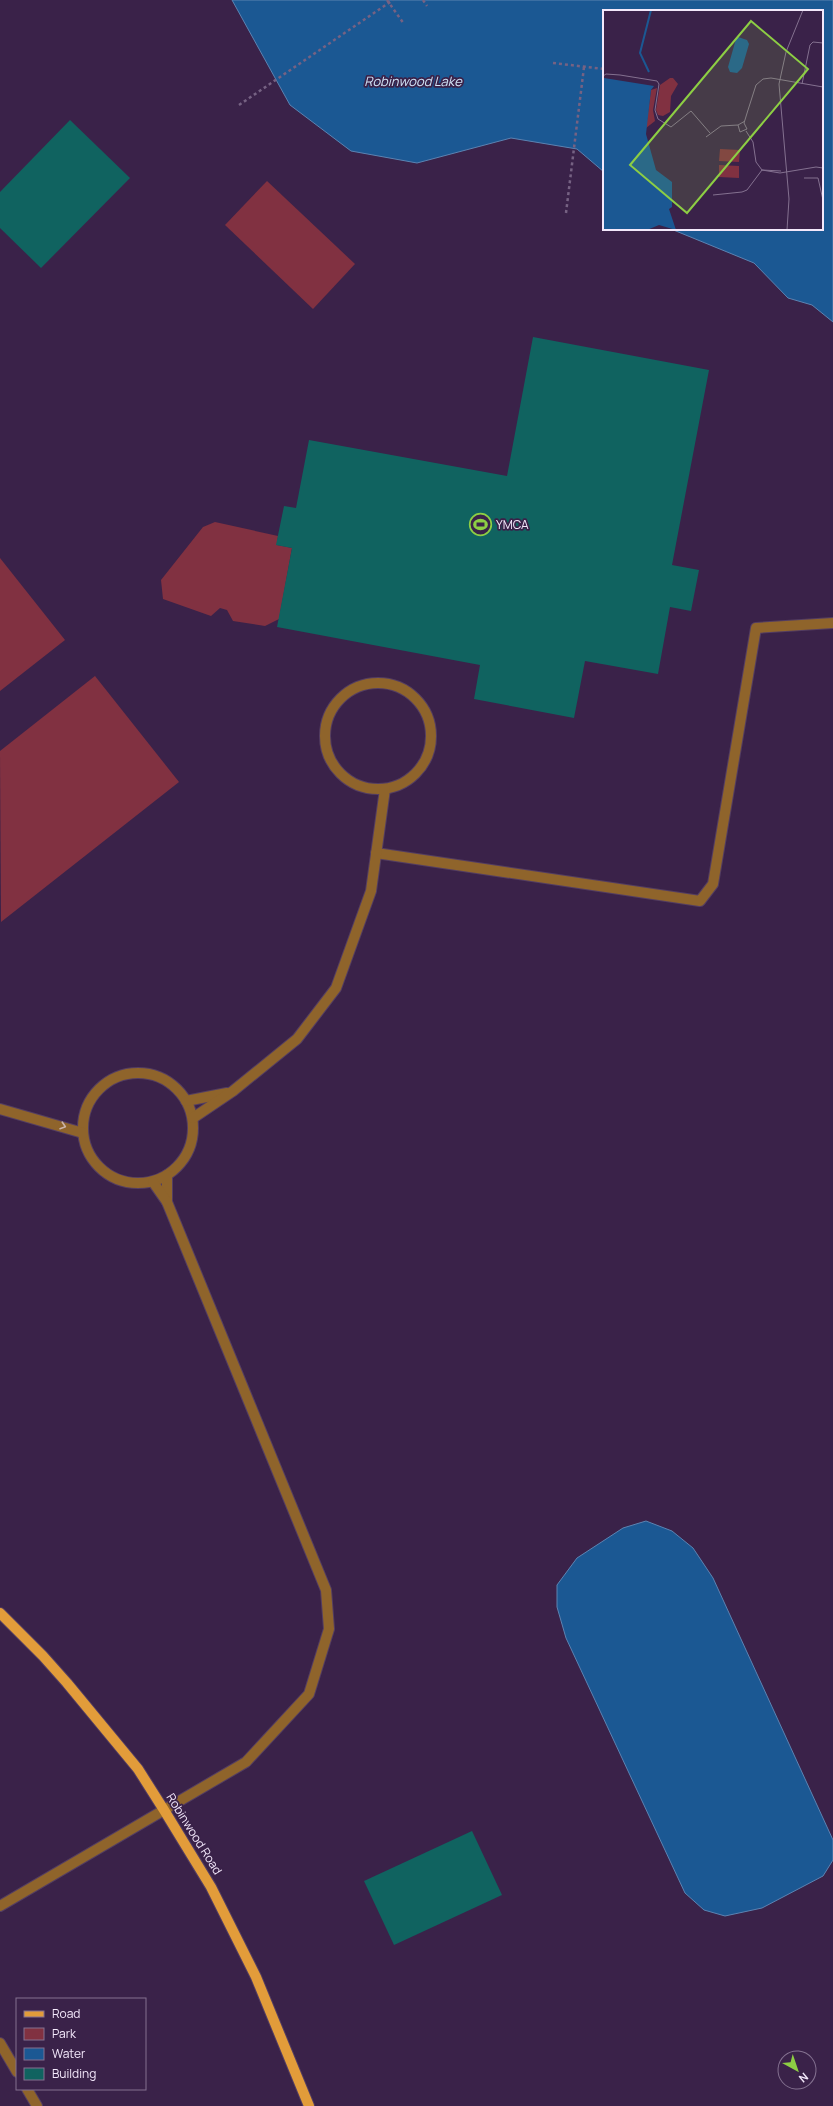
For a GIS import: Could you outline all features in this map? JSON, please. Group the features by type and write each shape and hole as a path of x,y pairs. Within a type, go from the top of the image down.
{"main road":[{"name":"Robinwood Road","path":"0,1613 43,1656 138,1769 164,1810 211,1887 256,1977 309,2106"}],"lane":[{"path":"376,853 700,902 713,884 756,628 833,623"},
{"path":"385,683 405,691 415,697 425,711 430,727 431,744 425,760 415,773 401,784 385,789 369,788 353,783 340,774 331,760 326,745 325,729 333,709 339,700 352,690 368,684 385,683"},
{"path":"192,1118 233,1091 297,1039 336,988 371,891 385,789"},
{"path":"141,1073 159,1077 175,1086 186,1101 192,1118 193,1134 189,1150 180,1165 167,1175 153,1182 137,1184 121,1181 106,1174 86,1149 83,1133 84,1114 92,1097 105,1084 122,1075 141,1073"},
{"path":"186,1101 233,1091"},
{"path":"0,1109 44,1120 83,1133"},
{"path":"167,1175 167,1202"},
{"path":"0,1906 246,1762 309,1694 329,1629 326,1590 167,1202 153,1182"},
{"path":"0,2043 16,2070"},
{"path":"28,2090 37,2106"}],"path":[{"path":"387,0 404,24"},
{"path":"239,105 394,0"},
{"path":"422,0 427,6"},
{"path":"553,63 603,69"},
{"path":"566,213 584,67"}],"green space":[{"path":"267,181 355,264 313,309 225,225"},
{"path":"215,522 278,536 277,545 292,548 279,619 265,626 233,621 227,610 220,608 211,616 163,599 161,580 203,527"},
{"path":"0,558 65,640 0,691"},
{"path":"95,676 179,782 1,922 0,751"}],"water":[{"name":"Robinwood Lake","path":"232,0 833,0 833,322 812,305 788,298 754,263 673,230 823,230 823,10 603,10 603,171 577,149 511,138 417,163 351,151 290,105"},
{"path":"646,1521 672,1531 693,1548 713,1578 833,1840 833,1860 823,1876 762,1908 725,1916 704,1910 685,1893 566,1638 557,1607 557,1585 577,1558 623,1528"}],"building":[{"path":"70,120 130,178 41,268 0,228 0,192"},
{"name":"YMCA","path":"533,337 709,370 672,565 699,570 691,611 670,607 658,674 585,661 574,718 474,699 480,665 277,627 292,548 276,545 284,506 296,508 309,440 507,476"},
{"path":"472,1831 502,1895 394,1945 364,1881"}],"place":[{"name":"YMCA","path":"480,525"}]}
